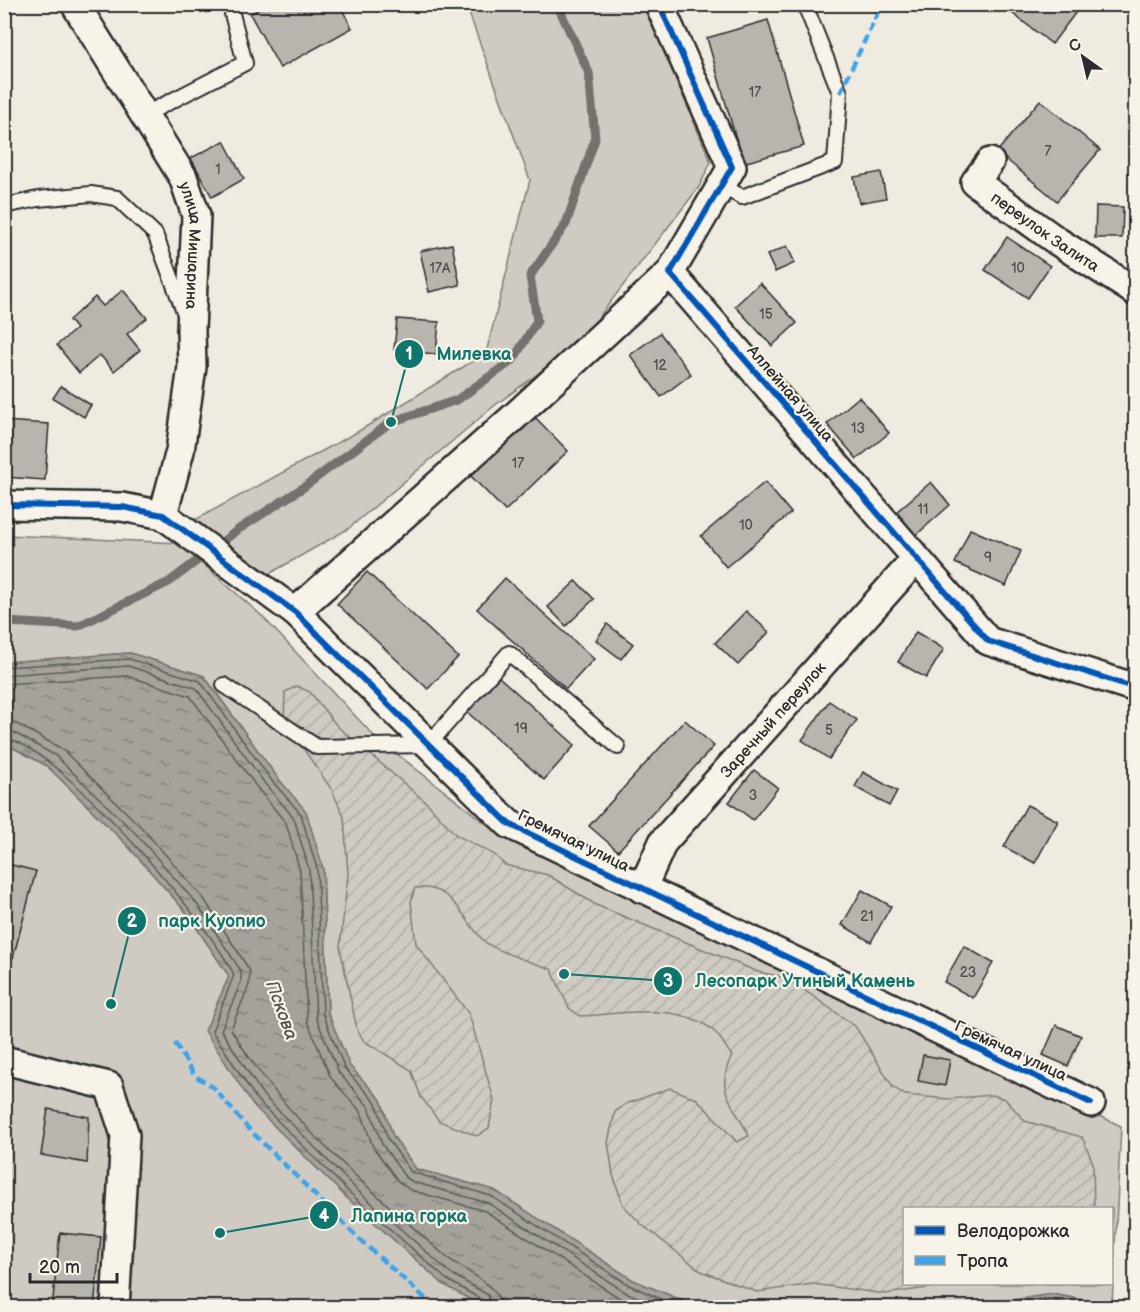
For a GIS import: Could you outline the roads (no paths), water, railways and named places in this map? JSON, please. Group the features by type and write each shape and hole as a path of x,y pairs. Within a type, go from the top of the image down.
{"street":[{"name":"улица Мишарина","path":"75,4 146,114 183,177 196,215 191,330 192,367 180,451 174,522"},
{"path":"295,612 514,417 670,273 732,167 659,4"},
{"name":"переулок Залита","path":"990,162 975,182 1056,242 1136,292"},
{"name":"Аллейная улица","path":"670,273 988,642 1136,688"},
{"name":"Гремячая улица","path":"4,506 122,507 174,522 295,612 509,824 1091,1103"},
{"name":"Заречный переулок","path":"642,889 663,842 916,560"},
{"path":"4,1060 109,1086 125,1135 115,1308"}],"lane":[{"path":"720,185 742,197 835,162 840,93 807,10"},
{"path":"146,114 245,63 232,14"},
{"path":"4,206 38,199 91,194 117,198 155,234 191,330"},
{"path":"224,685 317,747 428,745 509,653 618,747"}],"water":[{"name":"Пскова","path":"130,653 204,676 277,777 306,811 323,868 328,1013 350,1066 381,1100 393,1136 416,1169 494,1190 633,1280 698,1307 483,1307 443,1284 347,1198 252,1104 205,1031 229,976 186,912 126,844 47,766 5,743 5,662"},
{"path":"1052,1294 1121,1307 966,1307"}],"waterway":[{"path":"4,625 7,622 78,626 169,582 239,529 304,487 391,422 457,400 513,360 537,321 530,276 566,224 595,139 589,73 557,4"}],"place":[{"name":"Милевка","path":"391,422"},
{"name":"Лесопарк Утиный Камень","path":"564,974"},
{"name":"парк Куопио","path":"111,1004"},
{"name":"Лапина горка","path":"220,1233"}]}
